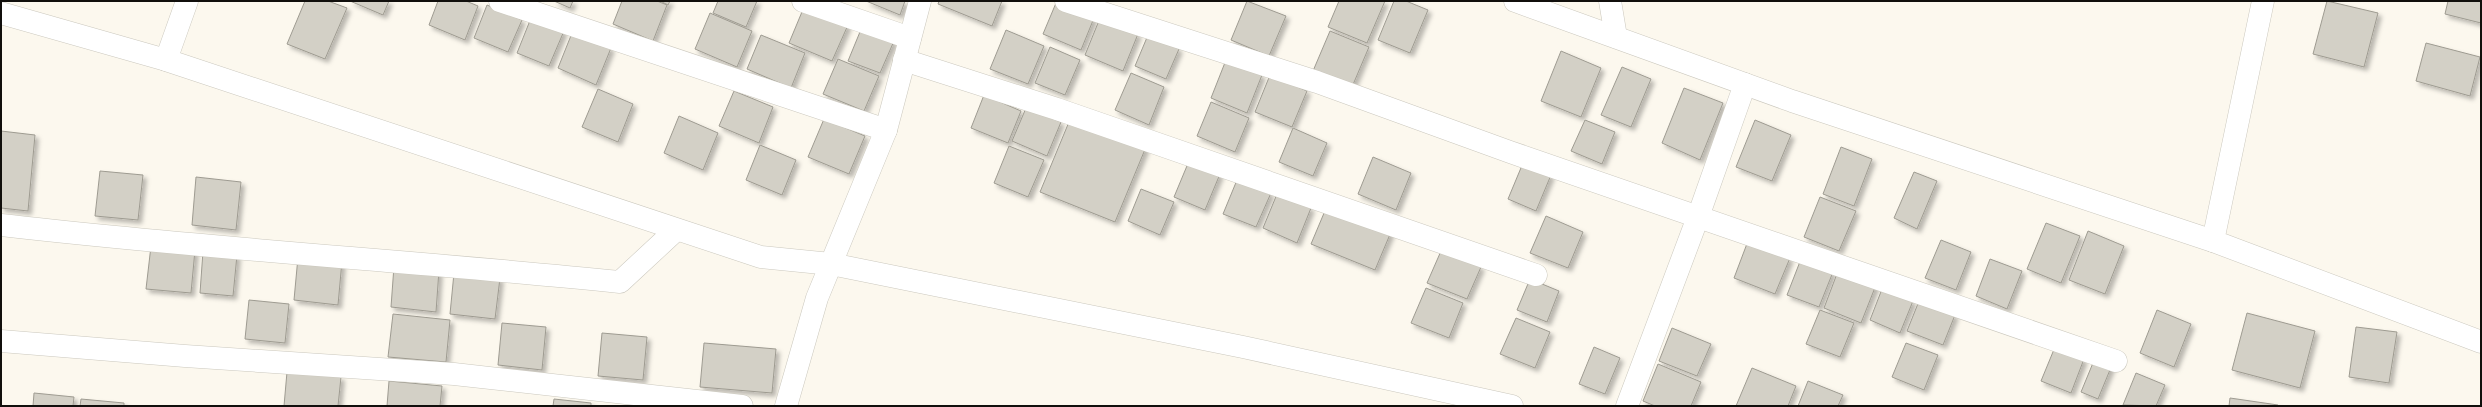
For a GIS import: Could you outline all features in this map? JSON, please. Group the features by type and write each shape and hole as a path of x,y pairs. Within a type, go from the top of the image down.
{"street":[{"path":"166,60 187,1"},
{"path":"500,1 886,130"},
{"path":"803,1 910,38"},
{"path":"786,406 818,298 886,130 920,1"},
{"path":"1066,1 1317,82 1698,217 2116,361"},
{"path":"1515,1 1745,84 2214,241 2481,342"},
{"path":"1610,1 1616,38"},
{"path":"2214,241 2263,1"},
{"path":"1,13 166,60 761,257 831,264 1250,348 1512,406"},
{"path":"904,60 1094,121 1536,275"},
{"path":"1627,406 1698,217 1745,84"},
{"path":"1,225 107,237 468,267 620,282 676,230"},
{"path":"1,341 186,356 454,374 742,406"}],"building":[{"path":"305,1 328,1 347,8 325,59 287,44"},
{"path":"350,1 389,1 383,15"},
{"path":"438,1 466,1 478,6 465,40 429,25"},
{"path":"554,1 573,1 570,8"},
{"path":"622,1 657,1 667,5 653,41 613,24"},
{"path":"660,1 670,1 668,5"},
{"path":"718,1 757,1 746,27 713,13"},
{"path":"866,1 905,1 900,15"},
{"path":"939,1 1002,1 992,26 938,4"},
{"path":"1247,1 1286,16 1269,56 1231,40"},
{"path":"1339,1 1385,1 1367,43 1328,27"},
{"path":"1394,1 1406,1 1428,10 1410,53 1378,40"},
{"path":"2327,1 2378,13 2364,67 2313,54"},
{"path":"2448,1 2481,1 2481,23 2445,14"},
{"path":"1056,3 1094,18 1081,50 1043,34"},
{"path":"487,5 522,20 508,52 474,38"},
{"path":"804,7 848,25 832,61 789,43"},
{"path":"710,13 752,31 737,67 695,49"},
{"path":"531,18 564,31 549,66 517,53"},
{"path":"1100,18 1138,34 1123,71 1085,55"},
{"path":"862,27 894,41 880,73 848,61"},
{"path":"1006,30 1044,46 1028,84 990,69"},
{"path":"1330,31 1369,47 1352,87 1313,71"},
{"path":"572,33 611,48 596,85 558,68"},
{"path":"761,35 805,53 791,88 747,69"},
{"path":"1148,35 1179,49 1166,79 1135,66"},
{"path":"2426,43 2480,57 2470,96 2416,81"},
{"path":"1050,47 1080,60 1065,95 1035,83"},
{"path":"1561,51 1601,68 1581,117 1541,101"},
{"path":"838,59 879,76 864,111 823,94"},
{"path":"1226,60 1262,75 1247,113 1211,98"},
{"path":"1622,67 1651,79 1631,127 1601,115"},
{"path":"1131,73 1164,87 1149,125 1115,110"},
{"path":"1270,75 1307,91 1292,127 1255,112"},
{"path":"1684,88 1723,103 1700,160 1662,143"},
{"path":"598,89 633,104 618,142 582,127"},
{"path":"734,91 773,107 759,143 719,126"},
{"path":"984,95 1021,111 1008,143 971,128"},
{"path":"1211,102 1249,118 1235,152 1197,136"},
{"path":"1026,108 1061,122 1047,156 1012,141"},
{"path":"679,116 718,133 703,170 664,153"},
{"path":"1071,117 1146,147 1115,222 1040,192"},
{"path":"824,119 865,136 849,174 808,157"},
{"path":"1585,120 1615,132 1602,164 1571,151"},
{"path":"1755,120 1791,135 1772,181 1736,167"},
{"path":"1293,128 1327,143 1313,176 1279,162"},
{"path":"1,131 35,135 28,211 1,208"},
{"path":"760,145 796,160 782,195 746,180"},
{"path":"1009,146 1044,160 1028,197 994,183"},
{"path":"1841,147 1872,159 1854,206 1823,194"},
{"path":"1373,157 1411,173 1396,210 1358,194"},
{"path":"1189,161 1220,174 1205,210 1174,197"},
{"path":"1523,163 1551,175 1536,211 1508,199"},
{"path":"100,171 143,175 138,220 95,216"},
{"path":"1914,172 1937,181 1917,229 1894,218"},
{"path":"196,177 241,182 236,230 192,225"},
{"path":"1237,180 1271,193 1256,227 1223,214"},
{"path":"1141,189 1174,202 1160,235 1128,221"},
{"path":"1277,194 1311,208 1297,243 1263,228"},
{"path":"1820,197 1856,211 1839,251 1804,237"},
{"path":"1327,206 1391,232 1375,270 1311,244"},
{"path":"1546,216 1583,232 1568,268 1530,253"},
{"path":"2046,223 2080,236 2061,283 2027,269"},
{"path":"2088,231 2124,246 2105,294 2069,280"},
{"path":"1941,240 1971,252 1956,290 1925,278"},
{"path":"1748,241 1790,258 1775,294 1734,278"},
{"path":"151,246 195,250 191,293 146,289"},
{"path":"203,251 237,255 233,296 200,293"},
{"path":"1441,251 1481,267 1467,299 1427,283"},
{"path":"298,257 342,261 338,305 294,300"},
{"path":"1801,259 1833,272 1819,307 1787,295"},
{"path":"1990,259 2022,271 2007,309 1976,296"},
{"path":"394,266 439,270 436,312 391,307"},
{"path":"1838,271 1876,285 1861,323 1824,308"},
{"path":"454,273 500,278 495,319 450,314"},
{"path":"1530,279 1559,291 1547,322 1517,310"},
{"path":"1426,288 1463,303 1449,338 1411,323"},
{"path":"1882,289 1913,301 1900,333 1870,320"},
{"path":"249,300 289,304 285,343 245,339"},
{"path":"1919,301 1955,315 1943,345 1907,331"},
{"path":"1820,310 1854,323 1840,357 1806,344"},
{"path":"2157,310 2191,324 2174,367 2140,353"},
{"path":"2247,313 2315,331 2300,388 2232,370"},
{"path":"393,314 450,320 446,362 388,357"},
{"path":"1516,318 1550,332 1535,368 1500,354"},
{"path":"502,323 546,327 542,370 498,365"},
{"path":"2356,327 2397,332 2389,383 2349,377"},
{"path":"1672,328 1711,344 1697,376 1659,361"},
{"path":"602,333 647,337 643,380 598,376"},
{"path":"704,343 776,349 772,393 700,387"},
{"path":"1906,343 1938,355 1924,390 1892,377"},
{"path":"1594,347 1620,358 1605,394 1579,384"},
{"path":"2055,347 2084,359 2071,393 2041,381"},
{"path":"2095,358 2112,365 2098,399 2081,392"},
{"path":"1658,364 1701,382 1691,406 1655,406 1643,401"},
{"path":"1752,368 1796,386 1788,406 1736,406"},
{"path":"287,372 341,377 338,406 284,406"},
{"path":"2136,373 2165,385 2156,406 2123,405"},
{"path":"389,381 442,386 440,406 387,406"},
{"path":"1808,381 1843,395 1838,406 1798,406"},
{"path":"34,393 74,397 73,406 33,406"},
{"path":"2230,398 2278,405 2229,406"},
{"path":"81,399 124,403 124,406 80,406"},
{"path":"554,399 591,403 591,406 553,406"}]}
